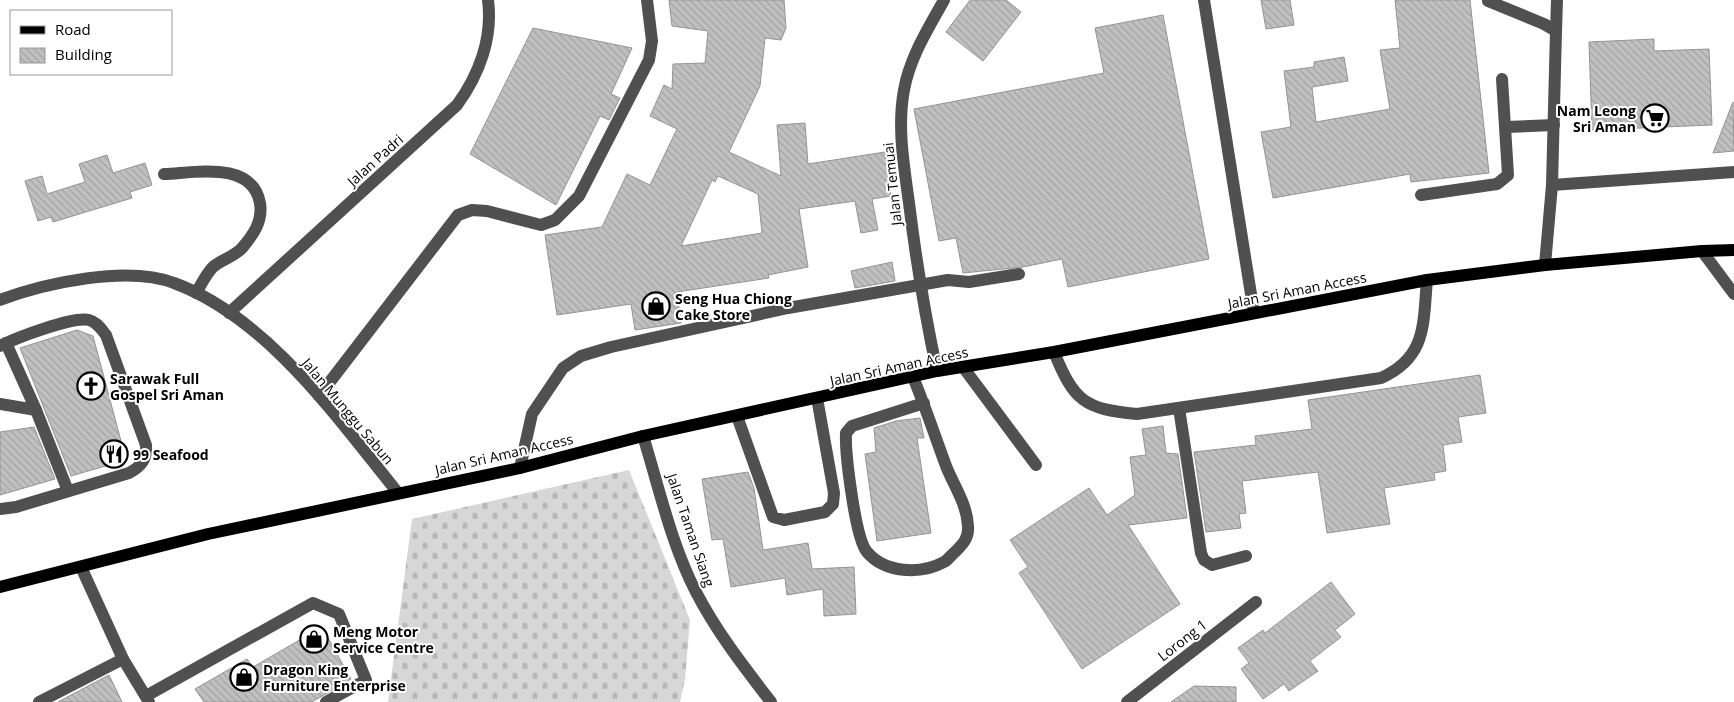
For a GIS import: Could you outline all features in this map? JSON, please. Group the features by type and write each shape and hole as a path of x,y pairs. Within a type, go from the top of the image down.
{"main road":[{"name":"Jalan Sri Aman Access","path":"0,587 208,534 520,468 643,436 937,371 1054,352 1427,280 1545,265 1702,251 1734,250"}],"street":[{"name":"Jalan Padri","path":"229,313 457,105 470,87 485,50 488,33 488,0"},
{"path":"319,396 458,215 472,210 487,211 541,225 555,220 579,196 649,60 652,40 647,0"},
{"name":"Jalan Temuai","path":"937,371 919,286 902,148 903,100 912,60 944,0"},
{"path":"1204,0 1254,313"},
{"path":"1545,265 1552,185 1557,0"},
{"path":"1488,2 1544,24 1556,31"},
{"path":"1421,195 1497,184 1508,175 1502,79"},
{"path":"1506,127 1554,125"},
{"path":"164,174 217,171 240,176 248,182 259,199 260,218 253,235 240,250 214,267 196,293"},
{"path":"1552,185 1734,172"},
{"path":"1702,251 1734,294"},
{"path":"520,468 532,414 563,368 581,356 610,347 788,308 948,280 969,282 1019,274"},
{"name":"Jalan Munggu Sabun","path":"0,300 62,282 103,277 148,277 173,282 196,293 250,328 319,396 398,493"},
{"path":"1054,352 1067,384 1085,401 1100,409 1137,414 1381,378 1398,370 1418,346 1422,332 1427,280"},
{"path":"0,509 16,507 130,473 143,463 146,445 106,335 99,325 89,320 74,320 3,344 36,410 68,491"},
{"path":"963,367 1036,464"},
{"path":"913,377 924,404 947,468 963,503 969,527 965,542 946,562 911,570 891,567 874,559 865,550 856,520 846,432 852,426 924,404"},
{"path":"736,416 773,517 784,520 825,512 833,504 834,493 818,398"},
{"path":"0,404 36,410"},
{"path":"1179,408 1201,553 1204,560 1212,565 1246,556"},
{"name":"Jalan Taman Siang","path":"643,436 676,541 695,590 715,626 771,702"},
{"path":"81,567 123,659 148,699 313,603 339,614 366,680 326,702"},
{"name":"Lorong 1","path":"1127,702 1256,602"},
{"path":"39,702 123,659"}],"green space":[{"path":"629,470 690,620 685,679 680,702 388,702 412,519"}],"building":[{"path":"669,0 784,0 786,28 781,40 765,38 760,86 729,152 781,176 777,125 805,123 808,164 885,152 891,196 872,199 878,230 861,233 855,201 799,209 808,267 768,275 769,278 677,292 681,323 635,330 631,304 557,315 545,235 602,227 627,174 650,185 677,129 650,116 664,85 672,89 673,64 705,63 708,31 672,26","holes":["718,176 758,194 762,233 681,246 712,180 715,182"]},
{"path":"970,0 1006,0 1021,12 983,61 946,32"},
{"path":"1261,0 1290,0 1294,25 1266,29"},
{"path":"1395,0 1470,0 1489,173 1411,182 1410,174 1273,198 1261,132 1291,127 1284,71 1314,67 1314,62 1344,57 1348,81 1312,87 1316,122 1390,109 1380,50 1400,48"},
{"path":"1163,15 1209,259 1068,287 1062,259 1023,267 963,273 956,238 939,241 914,109 1104,73 1095,28"},
{"path":"533,28 632,48 611,94 620,98 609,120 600,116 556,205 470,154"},
{"path":"1654,39 1654,51 1709,49 1712,125 1592,130 1589,42"},
{"path":"1733,102 1734,151 1713,153"},
{"path":"107,155 113,173 145,163 152,185 130,192 132,198 53,222 51,217 38,221 25,181 42,176 47,194 85,182 79,164"},
{"path":"892,262 895,281 855,288 851,271"},
{"path":"77,330 93,336 126,460 71,476 20,348"},
{"path":"1480,375 1486,413 1458,417 1462,442 1443,445 1446,471 1434,473 1435,480 1384,488 1390,524 1327,533 1318,472 1242,481 1246,513 1239,514 1241,528 1206,532 1194,452 1256,445 1255,436 1312,429 1308,400"},
{"path":"920,418 924,438 917,438 931,533 877,541 865,454 876,452 874,428 896,421"},
{"path":"1163,426 1166,453 1178,454 1187,518 1128,525 1180,604 1082,669 1019,573 1028,567 1010,540 1089,488 1107,515 1135,495 1130,457 1146,455 1142,429"},
{"path":"34,427 55,479 0,495 0,432"},
{"path":"748,472 754,488 763,550 808,543 812,569 854,567 856,614 824,616 823,589 787,595 785,578 731,587 723,539 712,540 702,479"},
{"path":"1331,582 1355,614 1335,630 1341,637 1310,661 1318,671 1289,691 1284,684 1263,699 1241,669 1249,663 1238,648 1263,630 1265,633"},
{"path":"322,627 351,679 312,702 204,702 195,689 247,659 253,667"},
{"path":"109,675 122,702 58,702 73,694"},
{"path":"1194,686 1236,687 1236,702 1171,702"}],"place":[{"name":"Nam Leong Sri Aman","path":"1655,118"},
{"name":"Seng Hua Chiong Cake Store","path":"656,306"},
{"name":"Sarawak Full Gospel Sri Aman","path":"91,386"},
{"name":"99 Seafood","path":"114,454"},
{"name":"Meng Motor Service Centre","path":"314,639"},
{"name":"Dragon King Furniture Enterprise","path":"244,677"}]}
